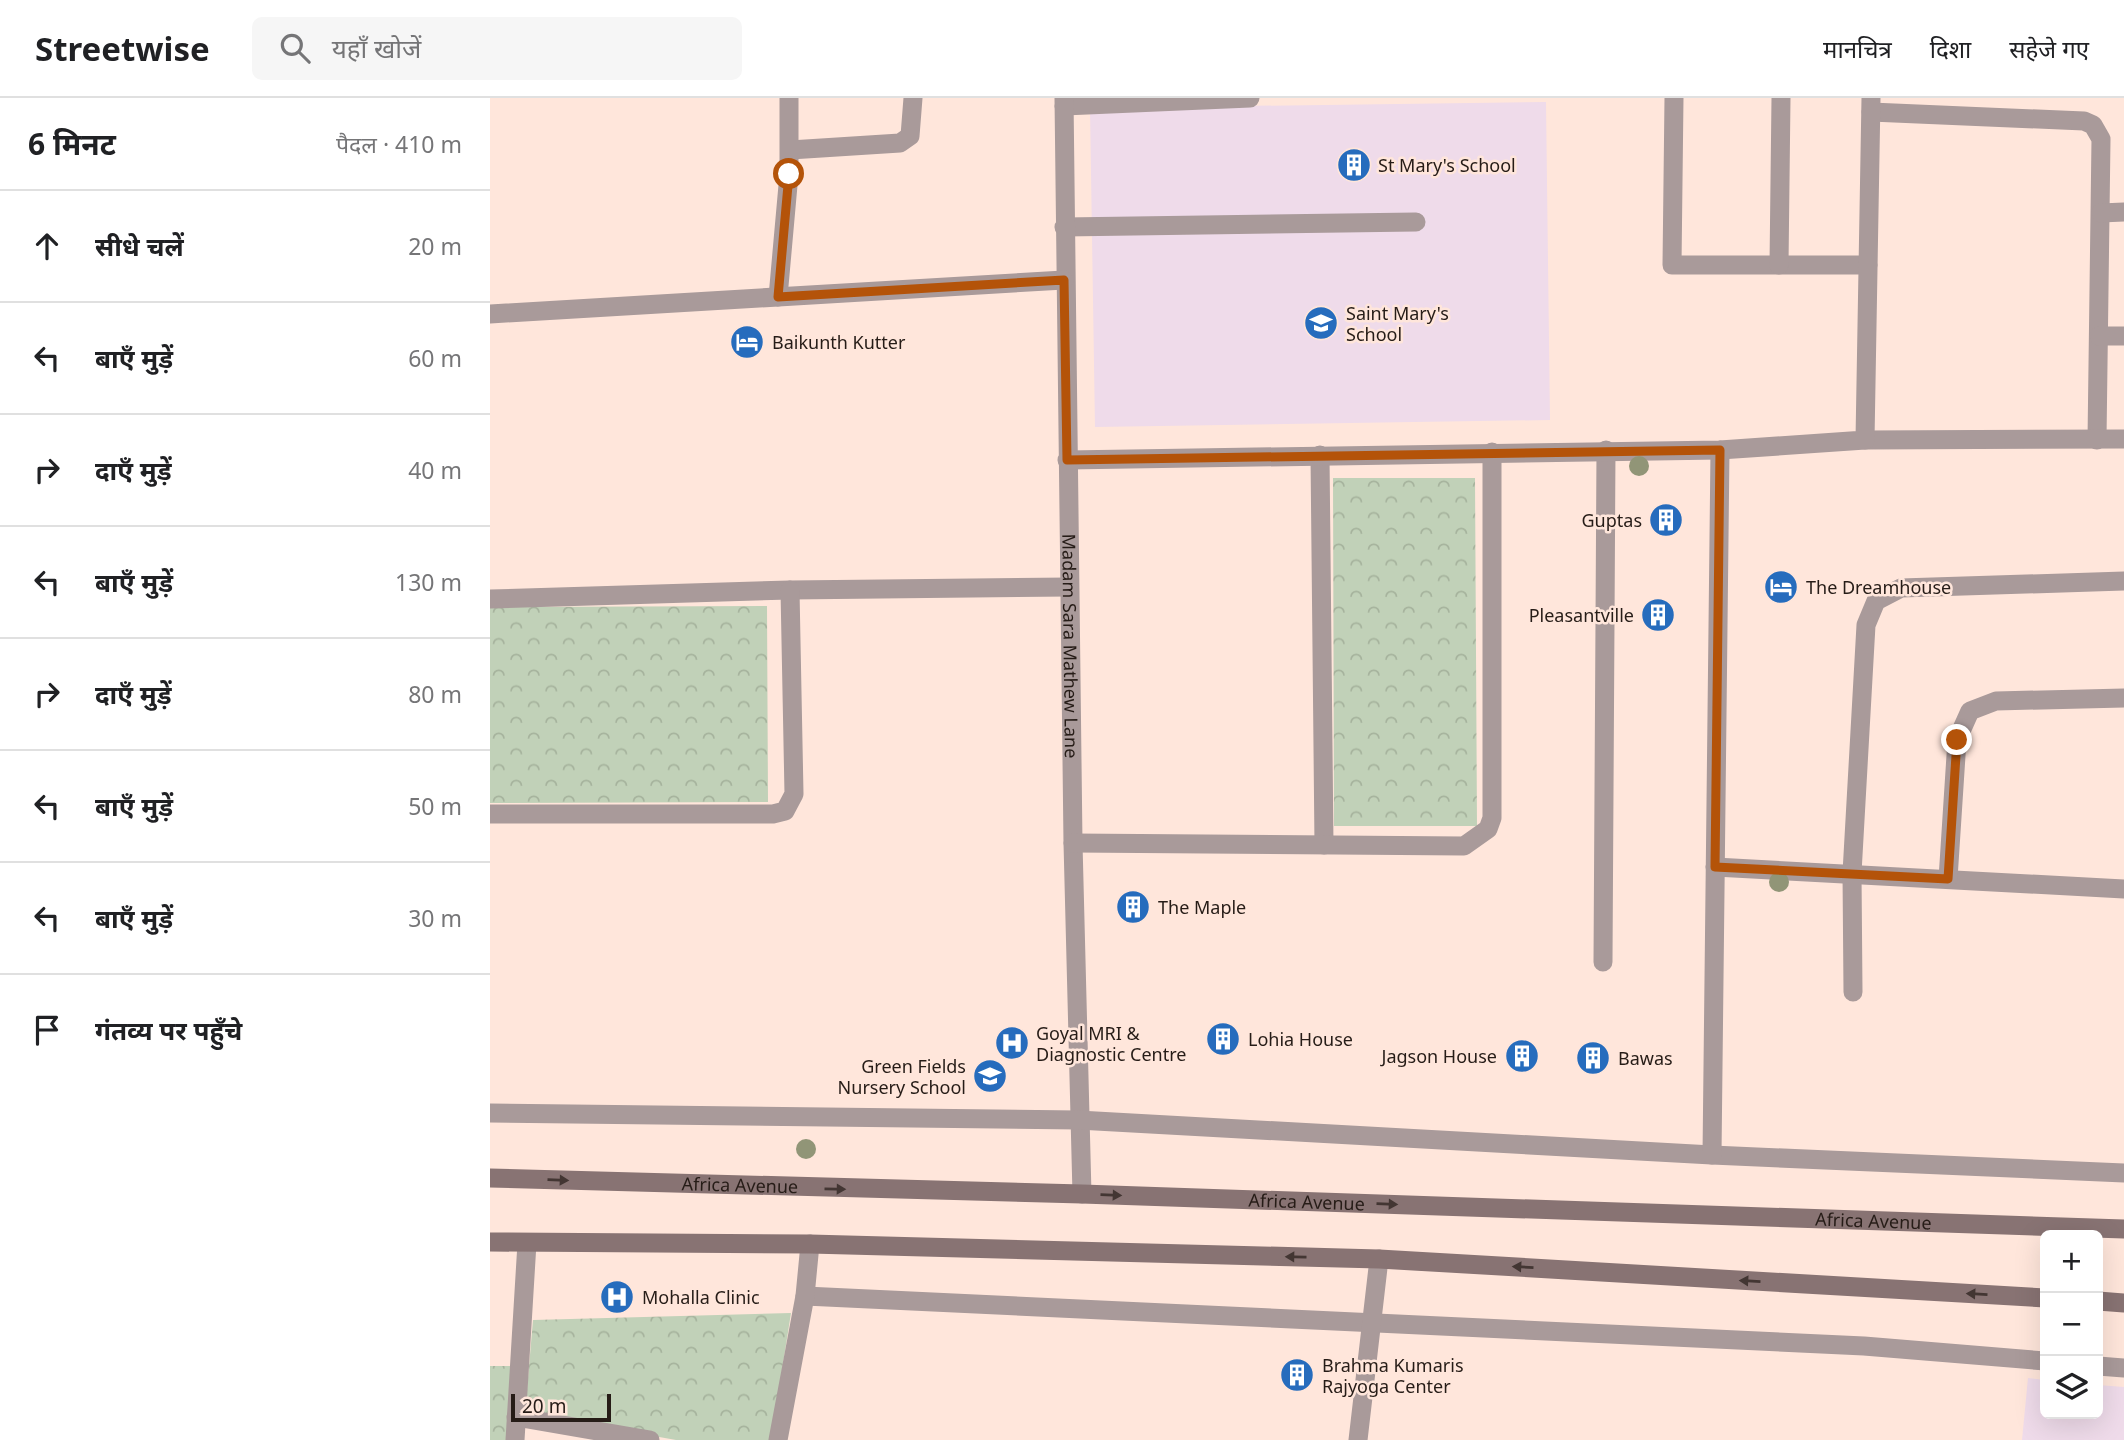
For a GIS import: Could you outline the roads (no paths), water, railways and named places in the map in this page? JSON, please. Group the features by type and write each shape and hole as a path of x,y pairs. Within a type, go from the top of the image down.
{"main road":[{"name":"Africa Avenue","path":"490,1178 1082,1194 2124,1229"},
{"path":"490,1242 810,1244 1379,1259 2040,1298"},
{"path":"2103,1301 2124,1303"}],"street":[{"path":"778,297 790,150 789,98"},
{"path":"790,150 900,143 910,135 913,98"},
{"path":"1064,102 1250,98"},
{"path":"1674,98 1672,265 1868,265"},
{"path":"1779,265 1781,98"},
{"name":"Madam Sara Mathew Lane","path":"1064,102 1064,280 1073,843 1078,1120 1082,1194"},
{"path":"1865,440 1871,105 2084,121 2093,125 2101,139 2097,440"},
{"path":"2101,213 2124,212"},
{"path":"1064,227 1416,222"},
{"path":"490,314 1064,280"},
{"path":"2099,336 2124,336"},
{"path":"1067,460 1720,450 1865,440 2124,439"},
{"path":"1603,962 1606,450"},
{"path":"1712,1155 1720,450"},
{"path":"1073,843 1464,846 1488,829 1492,818 1492,453"},
{"path":"1320,455 1324,845"},
{"path":"1853,992 1852,873 1866,625 1876,601 1901,589 2124,582"},
{"path":"490,599 790,590 1069,587"},
{"path":"490,814 773,814 785,811 794,794 790,590"},
{"path":"1948,879 1957,740 1970,711 1996,701 2124,698"},
{"path":"1715,867 2124,889"},
{"path":"490,1113 1078,1120 1712,1155 2124,1173"},
{"path":"515,1440 527,1243"},
{"path":"778,1440 805,1296 810,1244"},
{"path":"1358,1440 1379,1259"},
{"path":"805,1296 1864,1346 2040,1361"},
{"path":"2103,1366 2124,1368"},
{"path":"516,1417 650,1440"}],"place":[{"name":"St Mary's School","path":"1354,165"},
{"name":"Saint Mary's School","path":"1321,323"},
{"name":"Baikunth Kutter","path":"747,342"},
{"name":"Guptas","path":"1666,520"},
{"name":"The Dreamhouse","path":"1781,587"},
{"name":"Pleasantville","path":"1658,615"},
{"name":"The Maple","path":"1133,907"},
{"name":"Lohia House","path":"1223,1039"},
{"name":"Goyal MRI & Diagnostic Centre","path":"1012,1043"},
{"name":"Jagson House","path":"1522,1056"},
{"name":"Bawas","path":"1593,1058"},
{"name":"Green Fields Nursery School","path":"990,1076"},
{"name":"Mohalla Clinic","path":"617,1297"},
{"name":"Brahma Kumaris Rajyoga Center","path":"1297,1375"}]}
